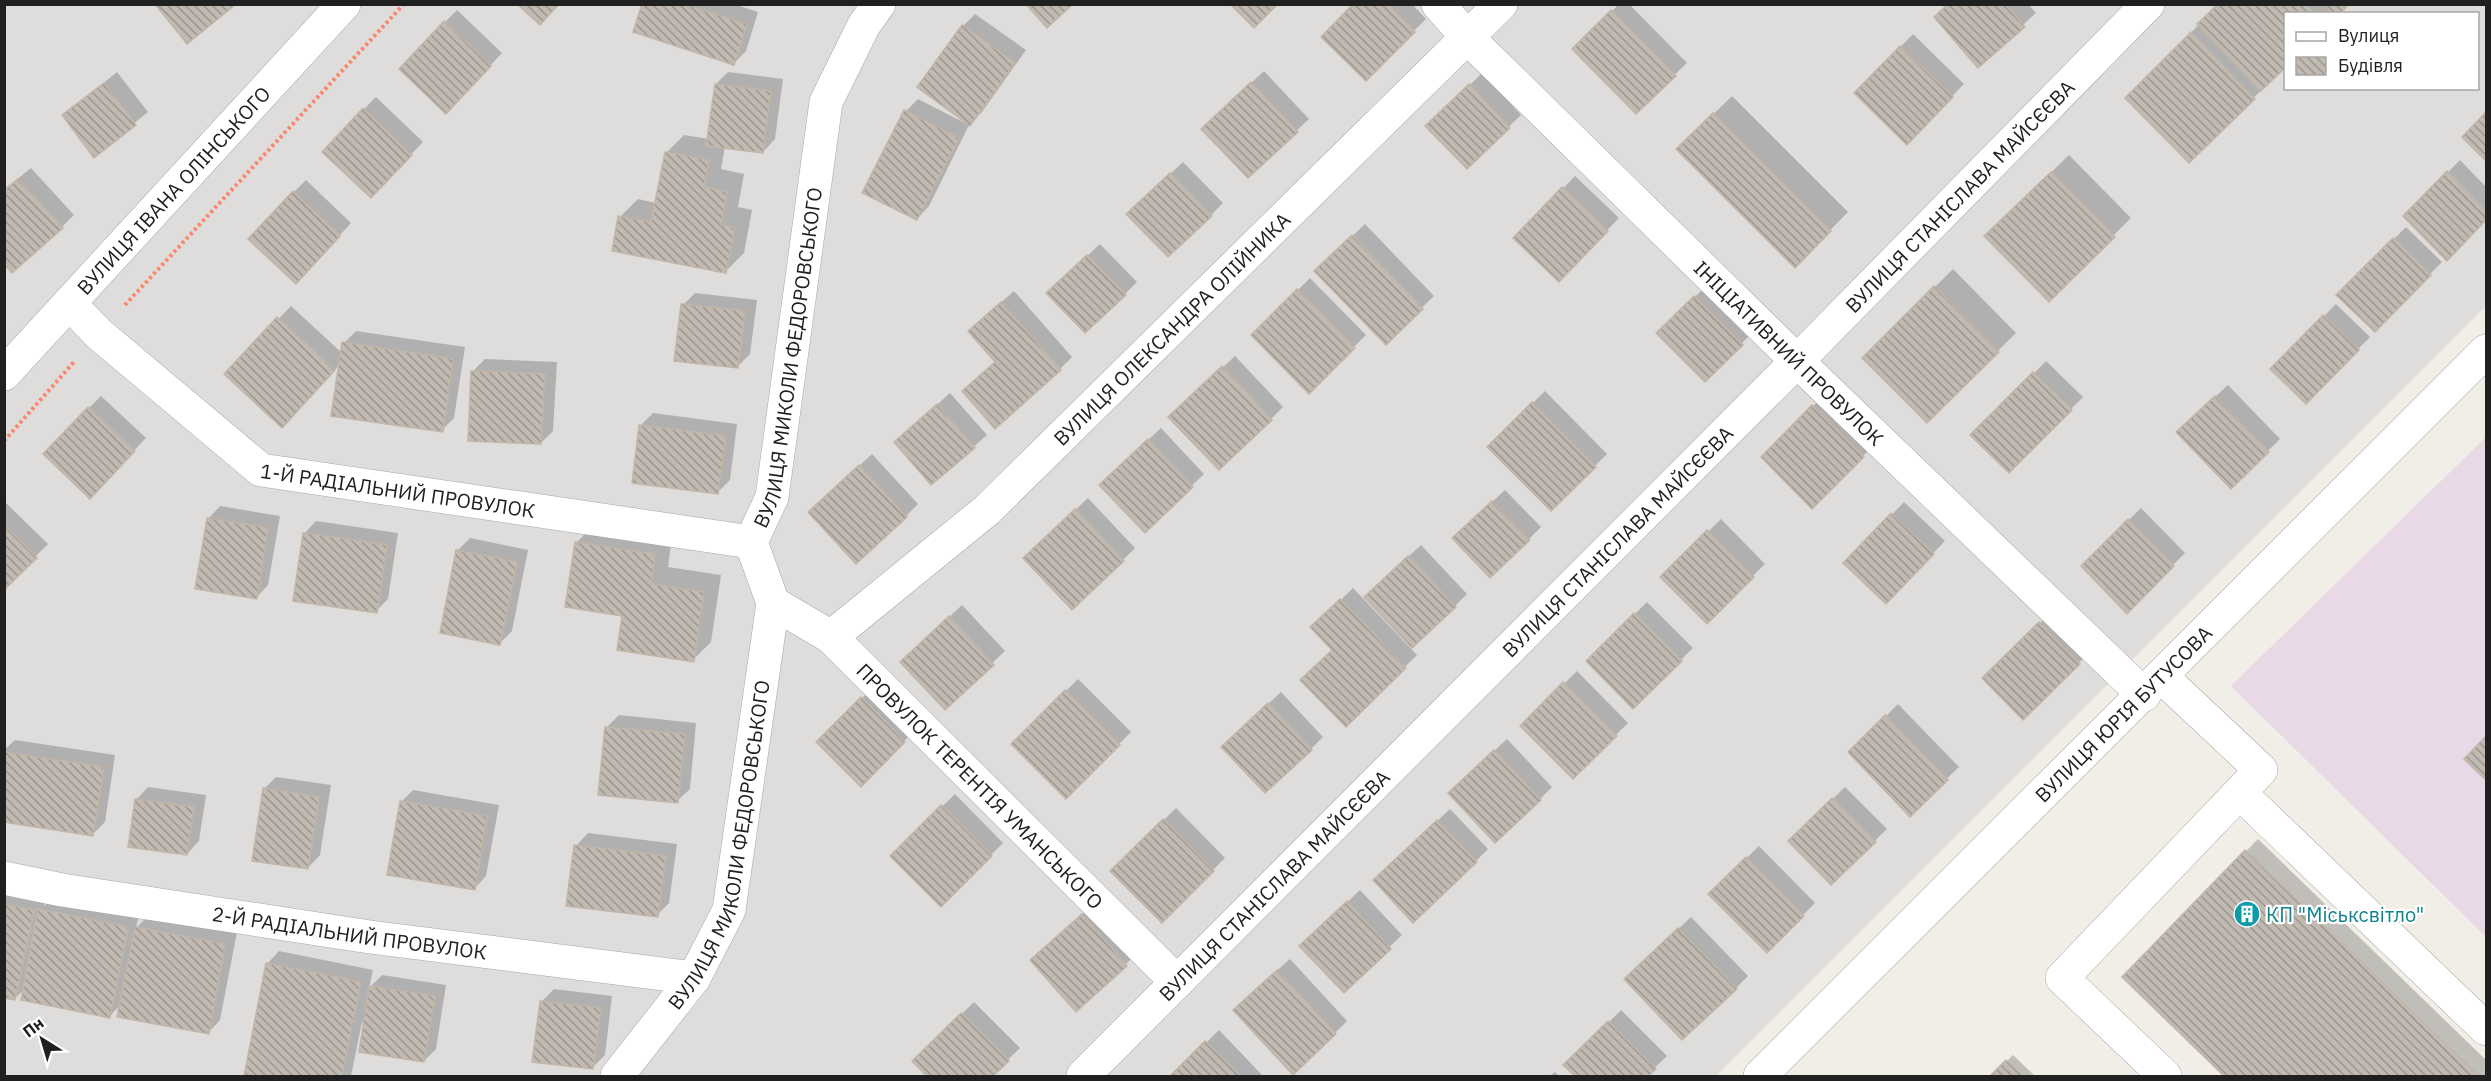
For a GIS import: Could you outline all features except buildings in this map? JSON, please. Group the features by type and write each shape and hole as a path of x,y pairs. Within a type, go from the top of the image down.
{"street":[{"name":"ВУЛИЦЯ ІВАНА ОЛІНСЬКОГО","path":"4,374 344,4"},
{"name":"ВУЛИЦЯ МИКОЛИ ФЕДОРОВСЬКОГО","path":"617,1077 694,978 729,910 773,603 752,542 772,497 826,102 864,25 879,4"},
{"name":"ІНІЦІАТИВНИЙ ПРОВУЛОК","path":"1438,4 1468,38 1797,362 2153,686 2261,770 2240,793"},
{"name":"ВУЛИЦЯ ОЛЕКСАНДРА ОЛІЙНИКА","path":"831,636 987,510 1501,4"},
{"name":"ВУЛИЦЯ СТАНІСЛАВА МАЙСЄЄВА","path":"1083,1077 1797,362 2148,4"},
{"name":"1-Й РАДІАЛЬНИЙ ПРОВУЛОК","path":"69,303 99,334 261,470 752,542"},
{"name":"ВУЛИЦЯ ЮРІЯ БУТУСОВА","path":"1760,1077 2487,351"},
{"name":"ПРОВУЛОК ТЕРЕНТІЯ УМАНСЬКОГО","path":"773,603 831,636 1177,982"},
{"path":"2165,1077 2062,978 2240,793 2487,1029"},
{"name":"2-Й РАДІАЛЬНИЙ ПРОВУЛОК","path":"4,879 369,937 694,978"}],"path":[{"path":"4,441 99,334 404,4"}],"shaded area":[{"path":"5,5 2486,5 2486,306 1716,1076 5,1076"},
{"path":"2486,437 2486,937 2231,686"}],"place":[{"name":"КП \"Міськсвітло\"","path":"2247,914"}]}
